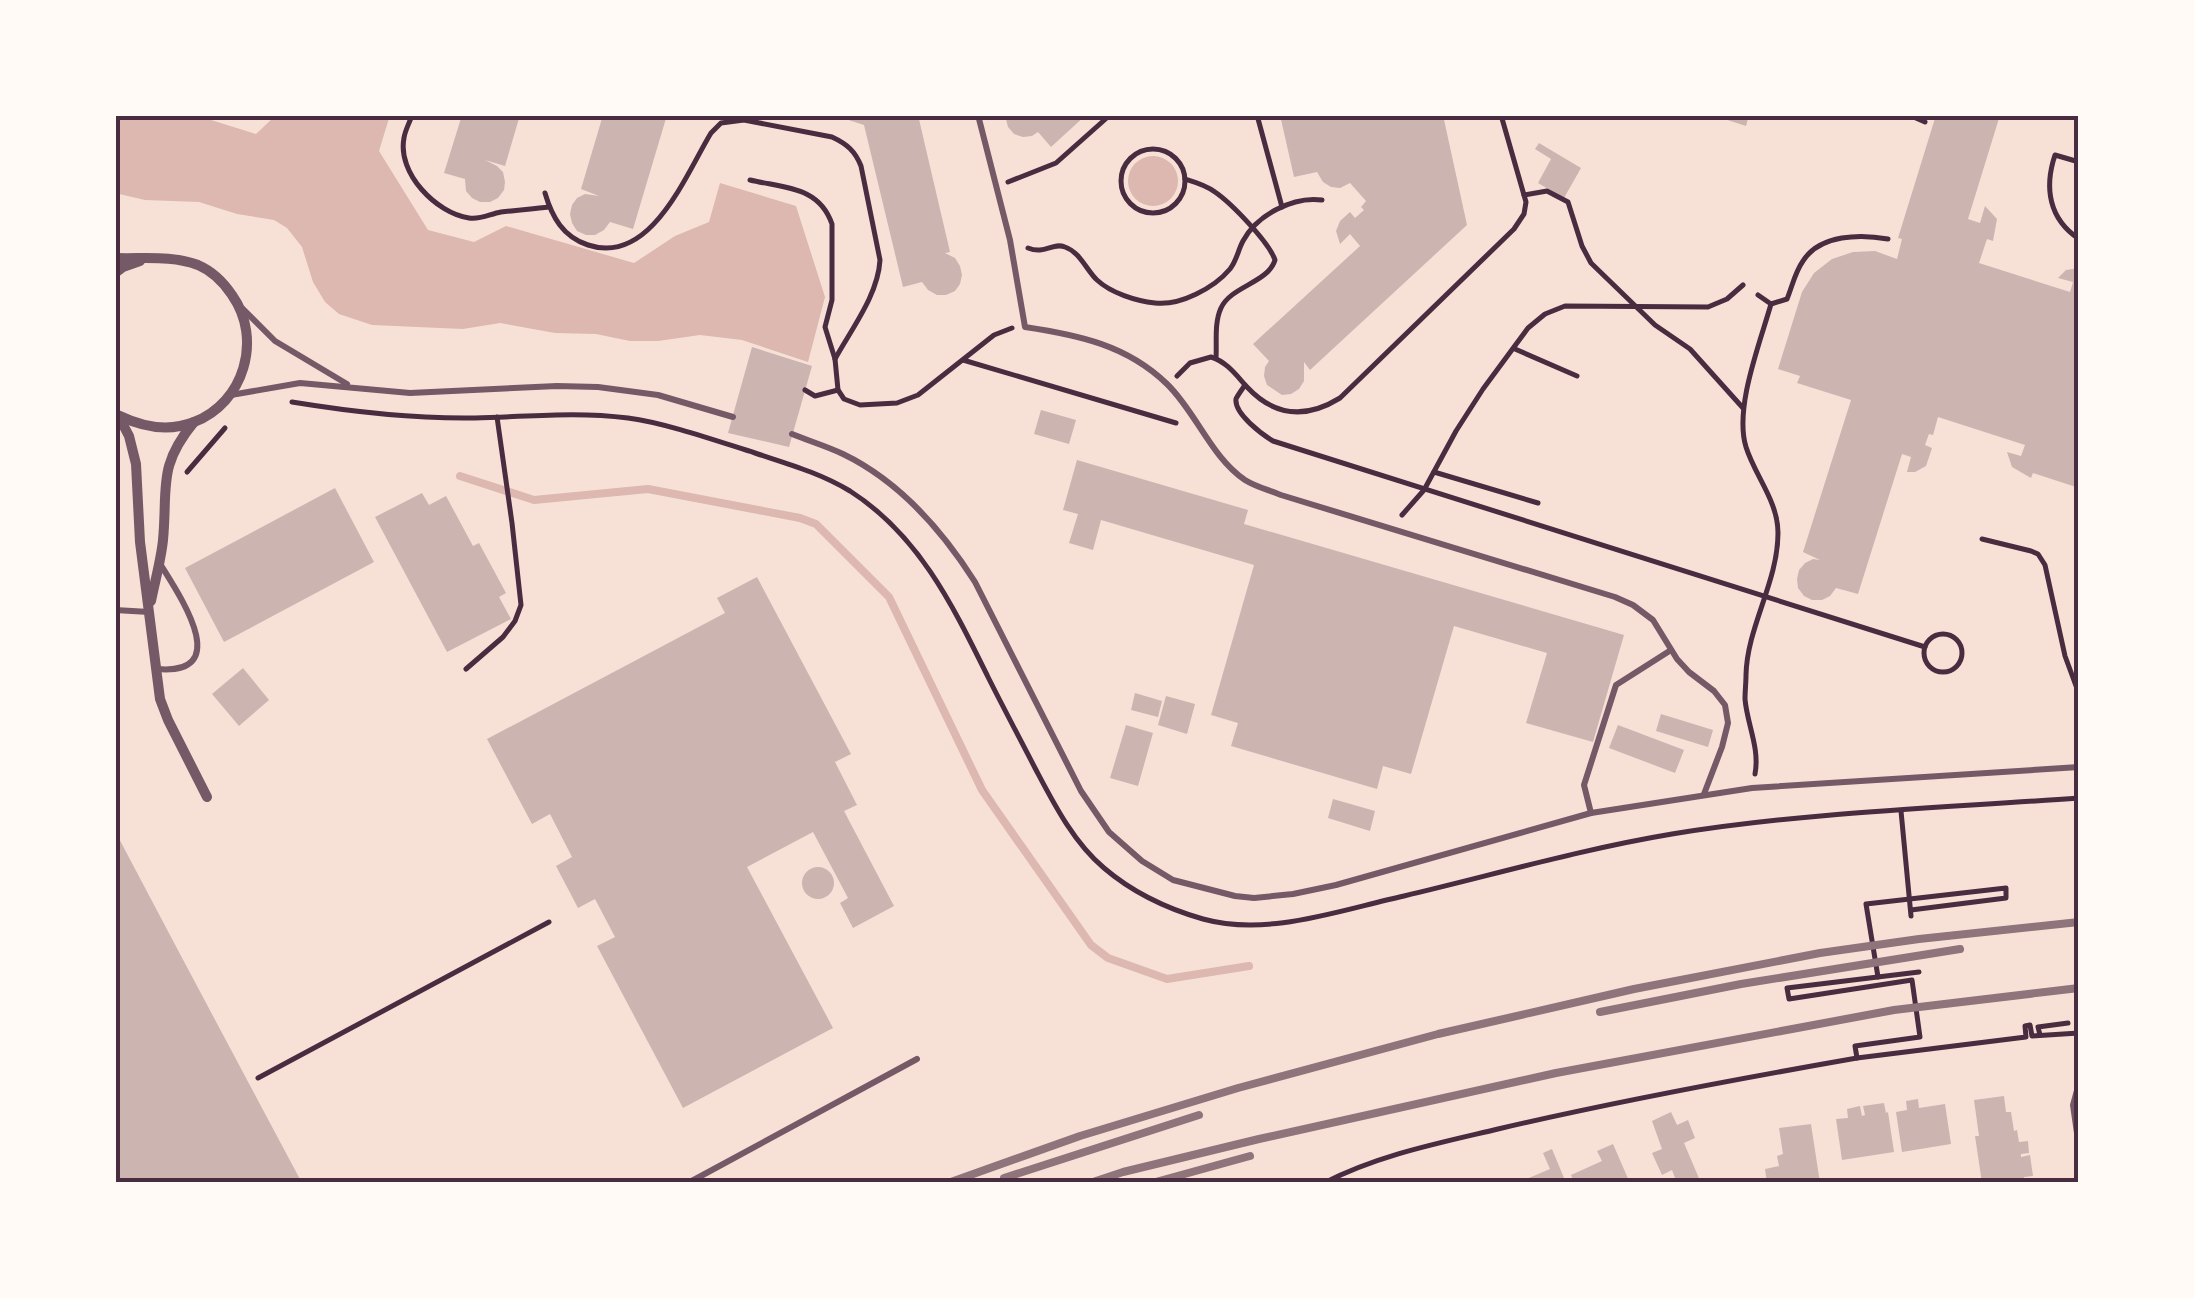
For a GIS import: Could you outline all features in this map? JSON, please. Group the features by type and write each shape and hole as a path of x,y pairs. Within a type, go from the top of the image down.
{"street":[{"path":"115,258 174,258 201,266 224,283 240,306 248,352 242,375 230,396 194,422 155,428 116,414"},
{"path":"115,273 146,259"},
{"path":"116,414 136,464 140,542 160,699 207,797"},
{"path":"149,612 162,542 167,469 176,446 194,422"}],"lane":[{"path":"978,115 1010,240 1025,327 1084,337 1112,346 1136,360 1168,386 1233,470 1252,484 1625,601 1653,620 1671,650 1689,672 1714,690 1728,714 1722,747 1704,794"},
{"path":"240,306 275,341 352,386"},
{"path":"230,396 300,383 410,393 598,387 658,395 733,416"},
{"path":"792,434 844,454 890,484 954,550 975,582 1081,792 1109,832 1142,862 1173,880 1235,896 1293,894 1592,812 1752,788 2079,767"},
{"path":"154,668 183,667 197,654 199,641 159,561"},
{"path":"115,610 149,612"},
{"path":"1592,812 1584,785 1616,685 1671,650"},
{"path":"688,1183 916,1059"},
{"path":"2078,1183 2078,1133 2073,1105 2079,1083"}],"path":[{"path":"412,115 404,137 406,161 418,184 437,202 472,218 549,207"},
{"path":"996,186 1056,163 1110,115"},
{"path":"1257,115 1282,207"},
{"path":"1168,386 1190,362 1216,358 1260,401 1285,412 1319,408 1340,398 1514,228 1526,208 1501,115"},
{"path":"1909,115 1925,122"},
{"path":"2067,115 2079,118"},
{"path":"545,193 557,222 570,236 589,245 617,246 642,236 659,220 711,132 721,123 744,120 832,137 846,144 861,166 880,260 873,292 835,359"},
{"path":"1185,179 1178,200 1170,208 1149,213 1130,203 1121,183 1122,172 1135,154 1145,150 1167,152 1176,159 1185,179 1217,193 1272,251 1275,260 1273,266 1222,305 1216,358"},
{"path":"2079,162 2055,155 2050,168 2051,206 2057,218 2079,239"},
{"path":"750,180 808,194 827,210 832,224 832,300 825,327 835,359 838,390 844,399 860,405 897,404 918,395 1004,330 1025,327"},
{"path":"1524,195 1547,192 1568,202 1591,263 1655,324 1690,348 1744,408"},
{"path":"1010,240 1039,251 1066,247 1101,283 1157,303 1182,299 1214,283 1231,267 1252,229 1282,207 1306,199 1322,200"},
{"path":"1758,295 1771,304 1787,300 1803,260 1820,246 1853,236 1888,239"},
{"path":"1390,528 1424,490 1456,431 1532,324 1553,309 1575,305 1708,306 1727,299 1743,285"},
{"path":"1753,822 1752,788 1758,760 1746,700 1746,663 1777,550 1778,523 1744,444 1744,408 1771,304"},
{"path":"1515,349 1577,376"},
{"path":"963,360 1202,431"},
{"path":"1245,385 1237,396 1239,410 1273,442 1925,647"},
{"path":"805,390 815,396 838,390"},
{"path":"288,402 372,414 449,418 560,413 632,418 821,475 853,493 898,532 932,570 1054,803 1075,835 1102,867 1132,888 1167,906 1208,920 1254,926 1303,919 1604,848 1753,822 2079,798"},
{"path":"466,668 503,637 519,612 521,598 497,417"},
{"path":"189,472 226,427"},
{"path":"1434,472 1538,504"},
{"path":"1982,539 2031,550 2042,560 2065,656 2079,694"},
{"path":"1945,633 1959,642 1962,658 1950,671 1942,672 1927,663 1925,647 1936,635 1945,633"},
{"path":"1879,985 1866,904 2006,888 2006,898 1911,913 1901,811"},
{"path":"258,1078 549,922"},
{"path":"1858,1058 1856,1046 1920,1037 1912,980 1789,1000 1788,988 1918,972"},
{"path":"2040,1035 2038,1027 2068,1023"},
{"path":"1324,1183 1398,1155 1597,1107 1858,1058 2026,1037 2024,1026 2030,1025 2032,1036 2079,1034"}],"shaded area":[{"path":"115,115 195,115 256,134 276,115 390,115 379,151 428,230 474,242 506,226 634,263 675,236 709,222 720,183 796,206 825,297 808,362 742,340 700,335 630,341 500,323 463,329 372,325 339,314 325,302 313,282 302,247 287,228 274,220 199,202 145,200 115,193"},
{"path":"1153,156 1170,164 1178,181 1170,198 1153,206 1136,198 1128,181 1136,164"}],"building":[{"path":"462,115 520,115 505,166 485,160 503,172 505,182 498,198 490,202 472,198 466,191 465,179 444,173"},
{"path":"603,115 667,115 633,229 610,222 595,235 586,235 577,231 570,214 577,198 585,194 599,196 581,189"},
{"path":"833,115 918,115 950,252 945,253 955,258 962,275 955,291 937,295 922,282 903,287 864,125"},
{"path":"1005,115 1086,115 1051,147 1038,132 1023,137 1014,134"},
{"path":"1280,115 1443,115 1467,225 1310,370 1304,362 1304,381 1299,389 1282,395 1267,385 1264,376 1269,361 1253,344 1360,246 1350,234 1340,244 1336,231 1350,212 1355,218 1364,210 1361,207 1366,201 1350,183 1331,187 1317,172 1294,177"},
{"path":"1712,115 1749,115 1746,126"},
{"path":"1936,115 2000,115 1968,219 1980,223 1985,206 1997,219 1993,241 1987,239 1979,263 2070,292 2073,282 2058,278 2066,270 2079,268 2079,488 2033,473 2031,478 2012,467 2007,452 2021,456 2025,445 1938,417 1933,435 1929,434 1925,445 1932,448 1926,466 1907,472 1911,457 1902,454 1858,594 1836,588 1822,600 1812,600 1798,588 1797,579 1805,563 1820,560 1803,552 1851,400 1797,383 1800,376 1778,369 1802,292 1814,273 1832,259 1853,252 1875,251 1897,259 1902,239 1898,238"},
{"path":"1539,143 1581,168 1564,198 1538,183 1551,159 1535,149"},
{"path":"752,347 812,366 789,447 728,433"},
{"path":"1041,410 1076,420 1069,444 1034,434"},
{"path":"1077,460 1248,510 1244,524 1624,635 1593,742 1526,723 1547,653 1454,626 1411,774 1383,766 1377,789 1231,746 1238,723 1211,715 1254,565 1101,520 1093,550 1069,543 1078,514 1063,510"},
{"path":"335,488 374,562 224,642 185,568"},
{"path":"422,493 429,505 446,496 473,546 479,543 506,593 499,597 511,619 447,652 375,517"},
{"path":"757,577 851,754 835,762 857,805 844,811 894,906 853,928 840,903 848,898 813,832 747,867 833,1028 683,1108 597,946 615,937 595,899 578,908 556,866 572,857 550,814 532,824 487,739 725,613 717,598"},
{"path":"243,668 269,700 239,726 212,694"},
{"path":"1135,693 1162,701 1158,717 1131,710"},
{"path":"1166,696 1195,704 1187,734 1158,725"},
{"path":"1661,714 1713,730 1708,747 1656,731"},
{"path":"1126,725 1153,733 1138,786 1110,778"},
{"path":"1618,725 1684,750 1675,773 1609,748"},
{"path":"1333,799 1375,811 1370,831 1328,818"},
{"path":"115,831 180,954 302,1183 115,1183"},
{"path":"818,867 829,872 834,883 829,894 818,899 807,894 802,883 807,872"},
{"path":"2004,1096 2006,1112 2011,1112 2019,1142 2028,1141 2029,1153 2021,1157 2030,1155 2033,1176 2006,1183 1982,1183 1974,1100"},
{"path":"1918,1099 1919,1108 1945,1104 1951,1144 1902,1152 1896,1112 1907,1110 1906,1101"},
{"path":"1884,1103 1894,1152 1842,1160 1836,1119 1848,1118 1847,1109 1860,1106 1862,1116 1863,1106"},
{"path":"1671,1112 1677,1125 1688,1120 1695,1138 1684,1143 1701,1183 1677,1183 1672,1170 1662,1175 1652,1153 1662,1149 1652,1121"},
{"path":"1811,1124 1820,1183 1767,1183 1765,1169 1779,1166 1777,1156 1783,1154 1779,1128"},
{"path":"1613,1144 1630,1183 1574,1183 1571,1175 1602,1161 1597,1151"},
{"path":"1552,1149 1564,1178 1555,1183 1517,1183 1550,1169 1543,1153"}],"waterway":[{"path":"460,476 534,500 648,489 816,524 889,597 982,790 1091,945 1108,958 1167,979 1249,966"}],"railway":[{"path":"948,1183 1080,1136 1438,1034 1634,989 1820,953 2079,922"},
{"path":"1600,1012 1741,984 1960,949"},
{"path":"1090,1183 1259,1139 1556,1073 1894,1010 2079,988"},
{"path":"1004,1178 1199,1115"},
{"path":"1152,1183 1250,1156"}]}
